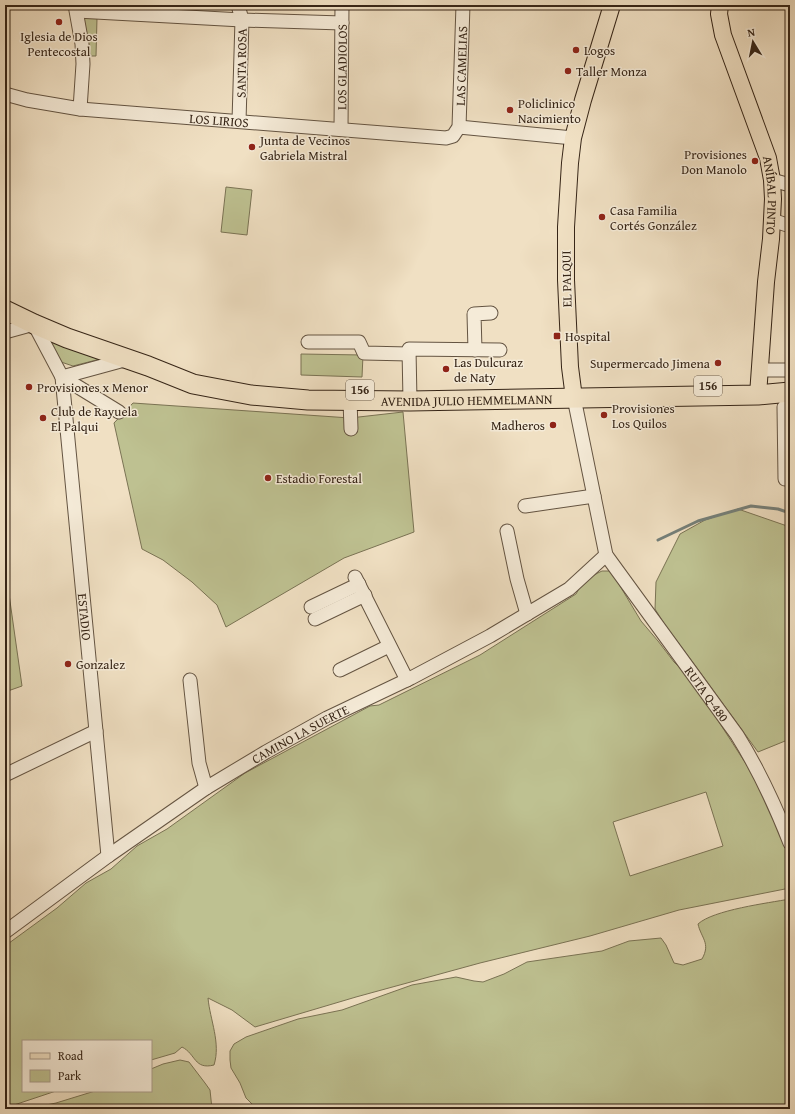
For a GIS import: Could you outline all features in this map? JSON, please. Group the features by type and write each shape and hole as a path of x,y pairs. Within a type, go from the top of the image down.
{"highway":[{"name":"AVENIDA JULIO HEMMELMANN","path":"5,310 67,338 148,366 193,384 251,395 308,400 350,400 410,396 574,393 790,382"},
{"name":"AVENIDA JULIO HEMMELMANN","path":"148,366 234,380 286,386 410,396"},
{"name":"AVENIDA JULIO HEMMELMANN","path":"759,383 788,402"}],"main road":[{"name":"EL PALQUI","path":"574,393 570,367 568,335 566,227 570,162 573,138 583,100 612,5"},
{"name":"ANÍBAL PINTO","path":"720,5 719,14 723,35 768,158 772,180 772,220 759,383"}],"street":[{"name":"SANTA ROSA","path":"238,5 242,20 240,121"},
{"name":"LOS GLADIOLOS","path":"340,130 342,5"},
{"name":"LAS CAMELIAS","path":"459,127 463,5"},
{"path":"80,109 83,64 82,44 76,8 242,20 342,23"},
{"name":"LOS LIRIOS","path":"5,94 27,100 80,109 446,138 453,136 459,127"},
{"path":"459,127 573,138"},
{"path":"772,180 790,185"},
{"path":"772,220 790,226"},
{"path":"475,350 474,314 491,313"},
{"path":"5,332 34,324"},
{"name":"ESTADIO","path":"34,324 62,377 108,856"},
{"path":"308,342 359,342 364,353 409,354"},
{"path":"410,396 409,349 500,350"},
{"path":"62,377 128,360"},
{"path":"759,383 790,370"},
{"path":"62,377 119,412"},
{"name":"EL PALQUI","path":"574,393 606,555"},
{"path":"350,400 351,429"},
{"path":"785,479 788,402"},
{"path":"525,506 594,496"},
{"path":"507,531 517,579 527,614"},
{"name":"CAMINO LA SUERTE","path":"5,932 108,856 206,788 327,718 406,680 490,636 569,589 606,555"},
{"name":"RUTA Q-480","path":"606,555 745,747 765,785 790,843"},
{"path":"313,613 360,586 406,680"},
{"path":"340,670 390,646"},
{"path":"190,680 199,762 206,788"},
{"path":"5,774 96,731"}],"green space":[{"path":"87,17 97,18 96,56 91,56 84,22 84,19"},
{"path":"226,187 252,190 247,235 221,232"},
{"path":"43,337 108,357 73,366 58,361"},
{"path":"301,354 363,355 362,377 301,375"},
{"name":"Estadio Forestal","path":"133,403 350,418 403,412 414,532 344,558 226,627 217,605 192,582 163,560 142,549 114,423"},
{"path":"738,509 790,527 790,739 758,752 665,625 655,609 656,582 680,534 705,520"},
{"path":"5,566 22,686 5,692"},
{"path":"602,571 611,571 641,621 674,662 686,671 748,767 778,825 790,858 790,888 679,910 590,936 480,963 356,997 255,1027 232,1010 208,998 216,1040 216,1057 214,1065 207,1066 199,1063 187,1050 182,1047 175,1053 152,1060 152,1040 22,1040 22,1092 53,1092 5,1108 5,946 57,908 86,883 111,869 137,846 167,829 245,773 370,706 379,705 480,655 576,594 584,583","holes":["706,792 723,846 630,876 613,822"]},
{"path":"790,899 790,1109 261,1108 253,1105 246,1098 240,1083 231,1068 230,1051 234,1044 246,1037 298,1019 342,1010 412,985 456,977 483,982 504,974 527,962 602,951 629,941 661,938 666,945 674,963 683,965 702,959 705,953 706,949 698,924 705,919 728,911"},
{"path":"180,1060 189,1062 210,1090 212,1109 27,1109 56,1103 92,1092 152,1092 152,1069"}],"waterway":[{"path":"658,540 698,521 751,506 778,509 790,513"}],"place":[{"name":"Iglesia de Dios Pentecostal","path":"59,22"},
{"name":"Logos","path":"576,50"},
{"name":"Taller Monza","path":"568,71"},
{"name":"Policlinico Nacimiento","path":"510,110"},
{"name":"Junta de Vecinos Gabriela Mistral","path":"252,147"},
{"name":"Provisiones Don Manolo","path":"755,161"},
{"name":"Casa Familia Cortés González","path":"602,217"},
{"name":"Hospital","path":"557,336"},
{"name":"Supermercado Jimena","path":"718,363"},
{"name":"Las Dulcuraz de Naty","path":"446,369"},
{"name":"Provisiones x Menor","path":"29,387"},
{"name":"Provisiones Los Quilos","path":"604,415"},
{"name":"Club de Rayuela El Palqui","path":"43,418"},
{"name":"Madheros","path":"553,425"},
{"name":"Estadio Forestal","path":"268,478"},
{"name":"Gonzalez","path":"68,664"}]}
